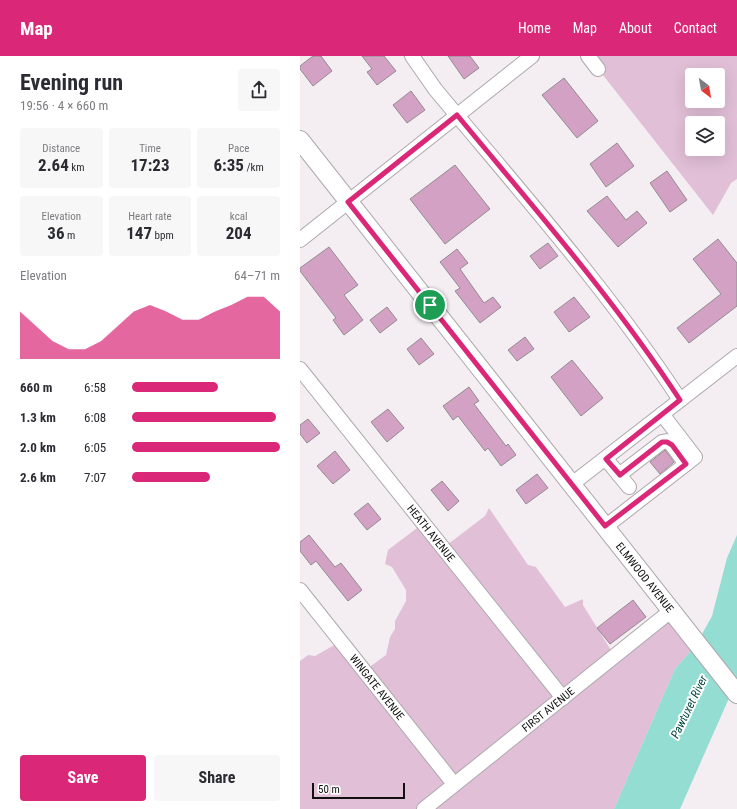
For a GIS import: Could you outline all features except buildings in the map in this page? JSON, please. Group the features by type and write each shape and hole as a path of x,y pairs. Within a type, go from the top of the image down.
{"main road":[{"name":"ELMWOOD AVENUE","path":"300,140 737,694"}],"street":[{"path":"412,56 435,89 598,288 651,357 680,400"},
{"path":"300,240 532,56"},
{"path":"588,56 598,69"},
{"path":"572,484 737,356"},
{"name":"HEATH AVENUE","path":"300,368 563,698"},
{"path":"605,526 695,457 662,414"},
{"path":"620,475 662,442 667,442 672,445 686,464"},
{"path":"606,459 629,487"},
{"name":"WINGATE AVENUE","path":"300,590 454,784"},
{"name":"FIRST AVENUE","path":"424,809 672,610"}],"shaded area":[{"path":"588,56 737,56 737,179 731,183 713,215"},
{"path":"489,508 528,565 536,567 565,607 583,599 583,605 612,652 670,610 696,645 675,669 614,809 300,809 300,661 308,655 315,656 338,643 364,671 386,655 390,637 395,629 395,621 406,601 406,590 392,567 385,564 388,550 421,525 443,548 485,516"}],"water":[{"name":"Pawtuxet River","path":"737,535 737,680 680,809 614,809 675,669 696,645 712,616 727,558"}],"route":[{"path":"457,115 635,335 680,400 606,459 620,475 662,442 667,442 672,445 686,464 605,526 430,305 348,202 457,115"}]}
